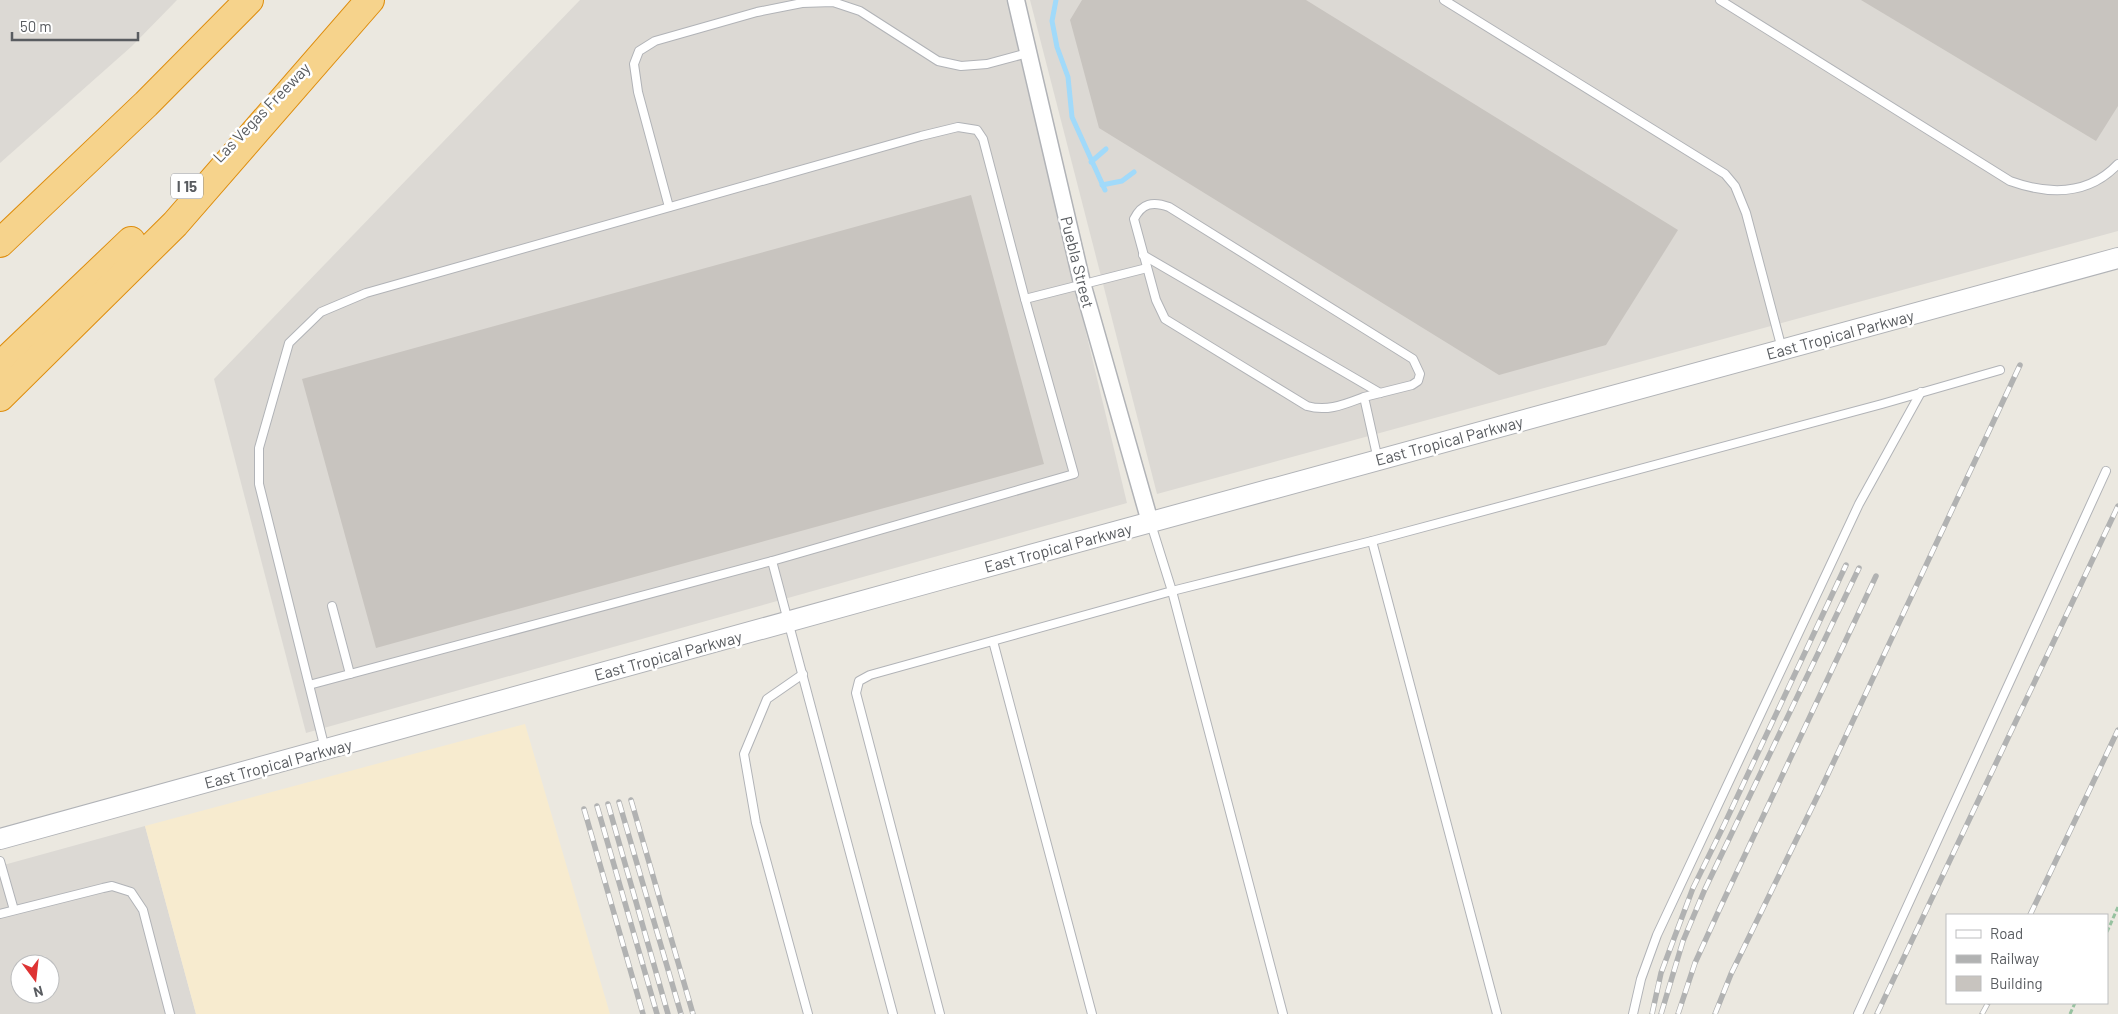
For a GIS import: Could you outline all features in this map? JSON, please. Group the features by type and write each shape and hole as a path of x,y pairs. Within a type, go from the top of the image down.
{"highway":[{"path":"0,243 146,104 249,0"},
{"path":"0,397 180,218 369,0"},
{"name":"Las Vegas Freeway","path":"0,366 209,165 369,0"}],"street":[{"name":"Puebla Street","path":"1016,0 1082,283 1150,522"},
{"name":"East Tropical Parkway","path":"0,840 789,621 2118,258"}],"lane":[{"path":"1444,0 1726,174 1735,186 1746,213 1782,349"},
{"path":"1720,0 2010,181 2030,188 2056,192 2083,187 2106,177 2118,164"},
{"path":"669,207 638,92 634,64 639,51 655,41 758,12 802,3 833,2 860,11 938,61 961,66 986,64 1028,53"},
{"path":"309,685 772,561 1074,474 983,139 977,130 958,127 922,136 366,293 321,312 289,343 259,448 260,484 309,685 325,750"},
{"path":"1159,203 1169,207 1413,359 1420,374 1418,381 1412,386 1364,397 1330,408 1318,409 1307,406 1165,320 1159,310 1144,255 1134,219 1138,210 1147,204 1159,203"},
{"path":"1144,255 1380,393"},
{"path":"1025,299 1147,268"},
{"path":"940,1014 856,694 859,681 870,675 1172,591 1372,540 2000,370"},
{"path":"1633,1014 1641,979 1657,935 1858,504 1921,392"},
{"path":"1364,397 1378,460"},
{"path":"1858,1014 2106,471"},
{"path":"1150,522 1172,591 1283,1014"},
{"path":"1372,540 1497,1014"},
{"path":"772,561 893,1014"},
{"path":"332,606 350,674"},
{"path":"993,641 1092,1014"},
{"path":"803,674 768,699 744,754 756,823 808,1014"},
{"path":"0,861 14,910"},
{"path":"0,914 112,886 131,892 142,910 170,1014"}],"path":[{"path":"2108,930 2118,907"}],"shaded area":[{"path":"0,0 177,0 132,46 0,163"},
{"path":"580,0 1006,0 1127,503 306,733 214,379"},
{"path":"1030,0 2118,0 2118,231 1157,494"},
{"path":"145,826 196,1014 0,1014 0,866"}],"sand":[{"path":"525,724 610,1014 196,1014 145,826"}],"building":[{"path":"1082,0 1306,0 1678,230 1606,345 1499,375 1099,128 1070,20"},
{"path":"1861,0 2118,0 2118,106 2096,141"},
{"path":"971,195 1044,464 376,648 302,379"}],"waterway":[{"path":"1056,0 1052,21 1057,47 1068,77 1072,117 1105,190"},
{"path":"1091,162 1106,149"},
{"path":"1102,185 1122,181 1134,172"}],"railway":[{"path":"1715,1014 1731,974 1820,791 2020,365"},
{"path":"1877,1014 2118,506"},
{"path":"1652,1014 1661,973 1693,888 1846,565"},
{"path":"1661,1014 1683,941 1705,889 1859,568"},
{"path":"1678,1014 1695,963 1876,576"},
{"path":"2030,914 2118,730"},
{"path":"631,800 693,1014"},
{"path":"619,802 681,1014"},
{"path":"608,804 668,1014"},
{"path":"597,806 657,1014"},
{"path":"584,809 643,1014"},
{"path":"1982,1014 1987,1004"}]}
